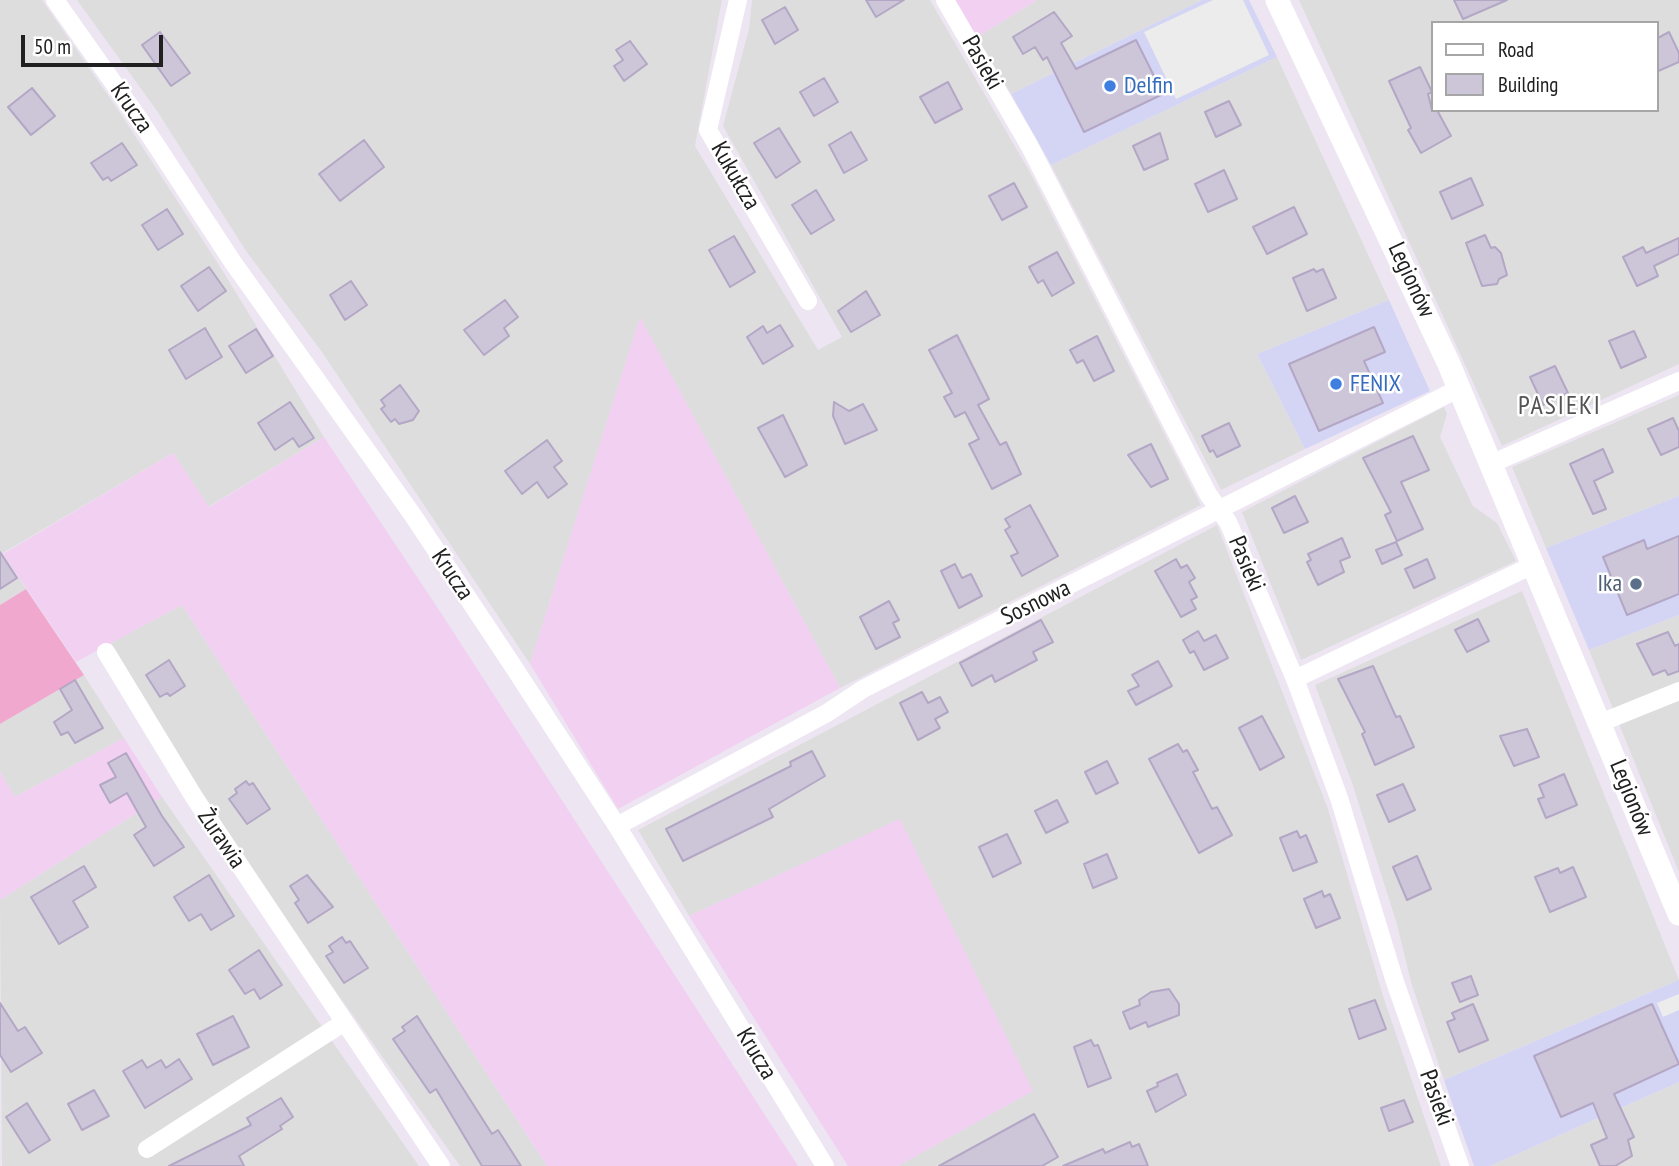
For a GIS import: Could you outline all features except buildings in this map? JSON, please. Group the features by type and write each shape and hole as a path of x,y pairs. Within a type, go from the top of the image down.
{"street":[{"name":"Krucza","path":"55,0 139,119 232,261 412,514 617,826 825,1166"},
{"name":"Kukułcza","path":"738,0 708,130 808,301"},
{"name":"Pasieki","path":"945,0 1029,145 1208,494 1228,522 1295,679 1339,798 1395,982 1460,1166"},
{"name":"Legionów","path":"1278,0 1368,188 1493,463 1679,914"},
{"path":"1493,463 1679,381"},
{"name":"Sosnowa","path":"617,826 827,712 863,689 1460,388"},
{"path":"1295,679 1535,564"},
{"name":"Żurawia","path":"106,652 194,797 441,1166"},
{"path":"1600,723 1679,691"},
{"path":"147,1149 343,1023"}],"shaded area":[{"path":"0,0 42,0 121,114 224,273 324,437 208,507 173,453 3,553 26,589 0,605"},
{"path":"77,0 722,0 695,146 818,350 842,337 723,126 749,29 752,0 930,0 1031,174 1201,505 840,688 640,318 530,664 322,352 246,251 157,111"},
{"path":"955,0 1037,0 977,37"},
{"path":"1037,0 1202,0 1011,94 977,37"},
{"path":"1202,0 1249,0 1277,57 1051,165 1011,94"},
{"path":"1213,0 1243,0 1269,55 1176,99 1144,32"},
{"path":"1299,0 1679,0 1679,364 1502,446"},
{"path":"1277,57 1389,300 1257,354 1305,449 1221,490 1051,165"},
{"path":"1389,300 1430,391 1305,449 1257,354"},
{"path":"640,317 840,688 618,809 530,664"},
{"path":"1679,395 1679,496 1546,548 1512,467"},
{"path":"1444,407 1447,414 1440,437 1473,506 1497,523 1516,561 1301,660 1242,512"},
{"path":"324,437 445,619 798,1166 547,1166 182,605 76,662 3,554 173,453 209,507"},
{"path":"1679,496 1679,615 1589,650 1546,548"},
{"path":"1217,525 1327,806 1384,999 1441,1166 898,1166 1032,1091 899,820 689,916 638,830"},
{"path":"26,589 84,675 0,724 0,605"},
{"path":"1522,591 1679,980 1444,1080 1411,982 1396,921 1352,783 1315,685"},
{"path":"182,605 547,1166 460,1166 295,934 201,791 111,643"},
{"path":"1679,615 1679,872 1589,650"},
{"path":"84,675 124,738 15,797 0,772 0,724"},
{"path":"124,738 162,797 0,900 0,772 15,797"},
{"path":"162,797 419,1166 2,1166 0,900"},
{"path":"900,819 1033,1091 898,1166 848,1166 689,916"},
{"path":"1679,980 1679,1082 1490,1166 1474,1166 1444,1080"},
{"path":"1679,994 1679,1010 1663,1017 1657,1003"},
{"path":"1679,1082 1679,1166 1490,1166"}],"place":[{"name":"Delfin","path":"1110,86"},
{"name":"FENIX","path":"1336,384"},
{"name":"Ika","path":"1636,584"}],"district":[{"name":"PASIEKI","path":"1560,407"}]}
